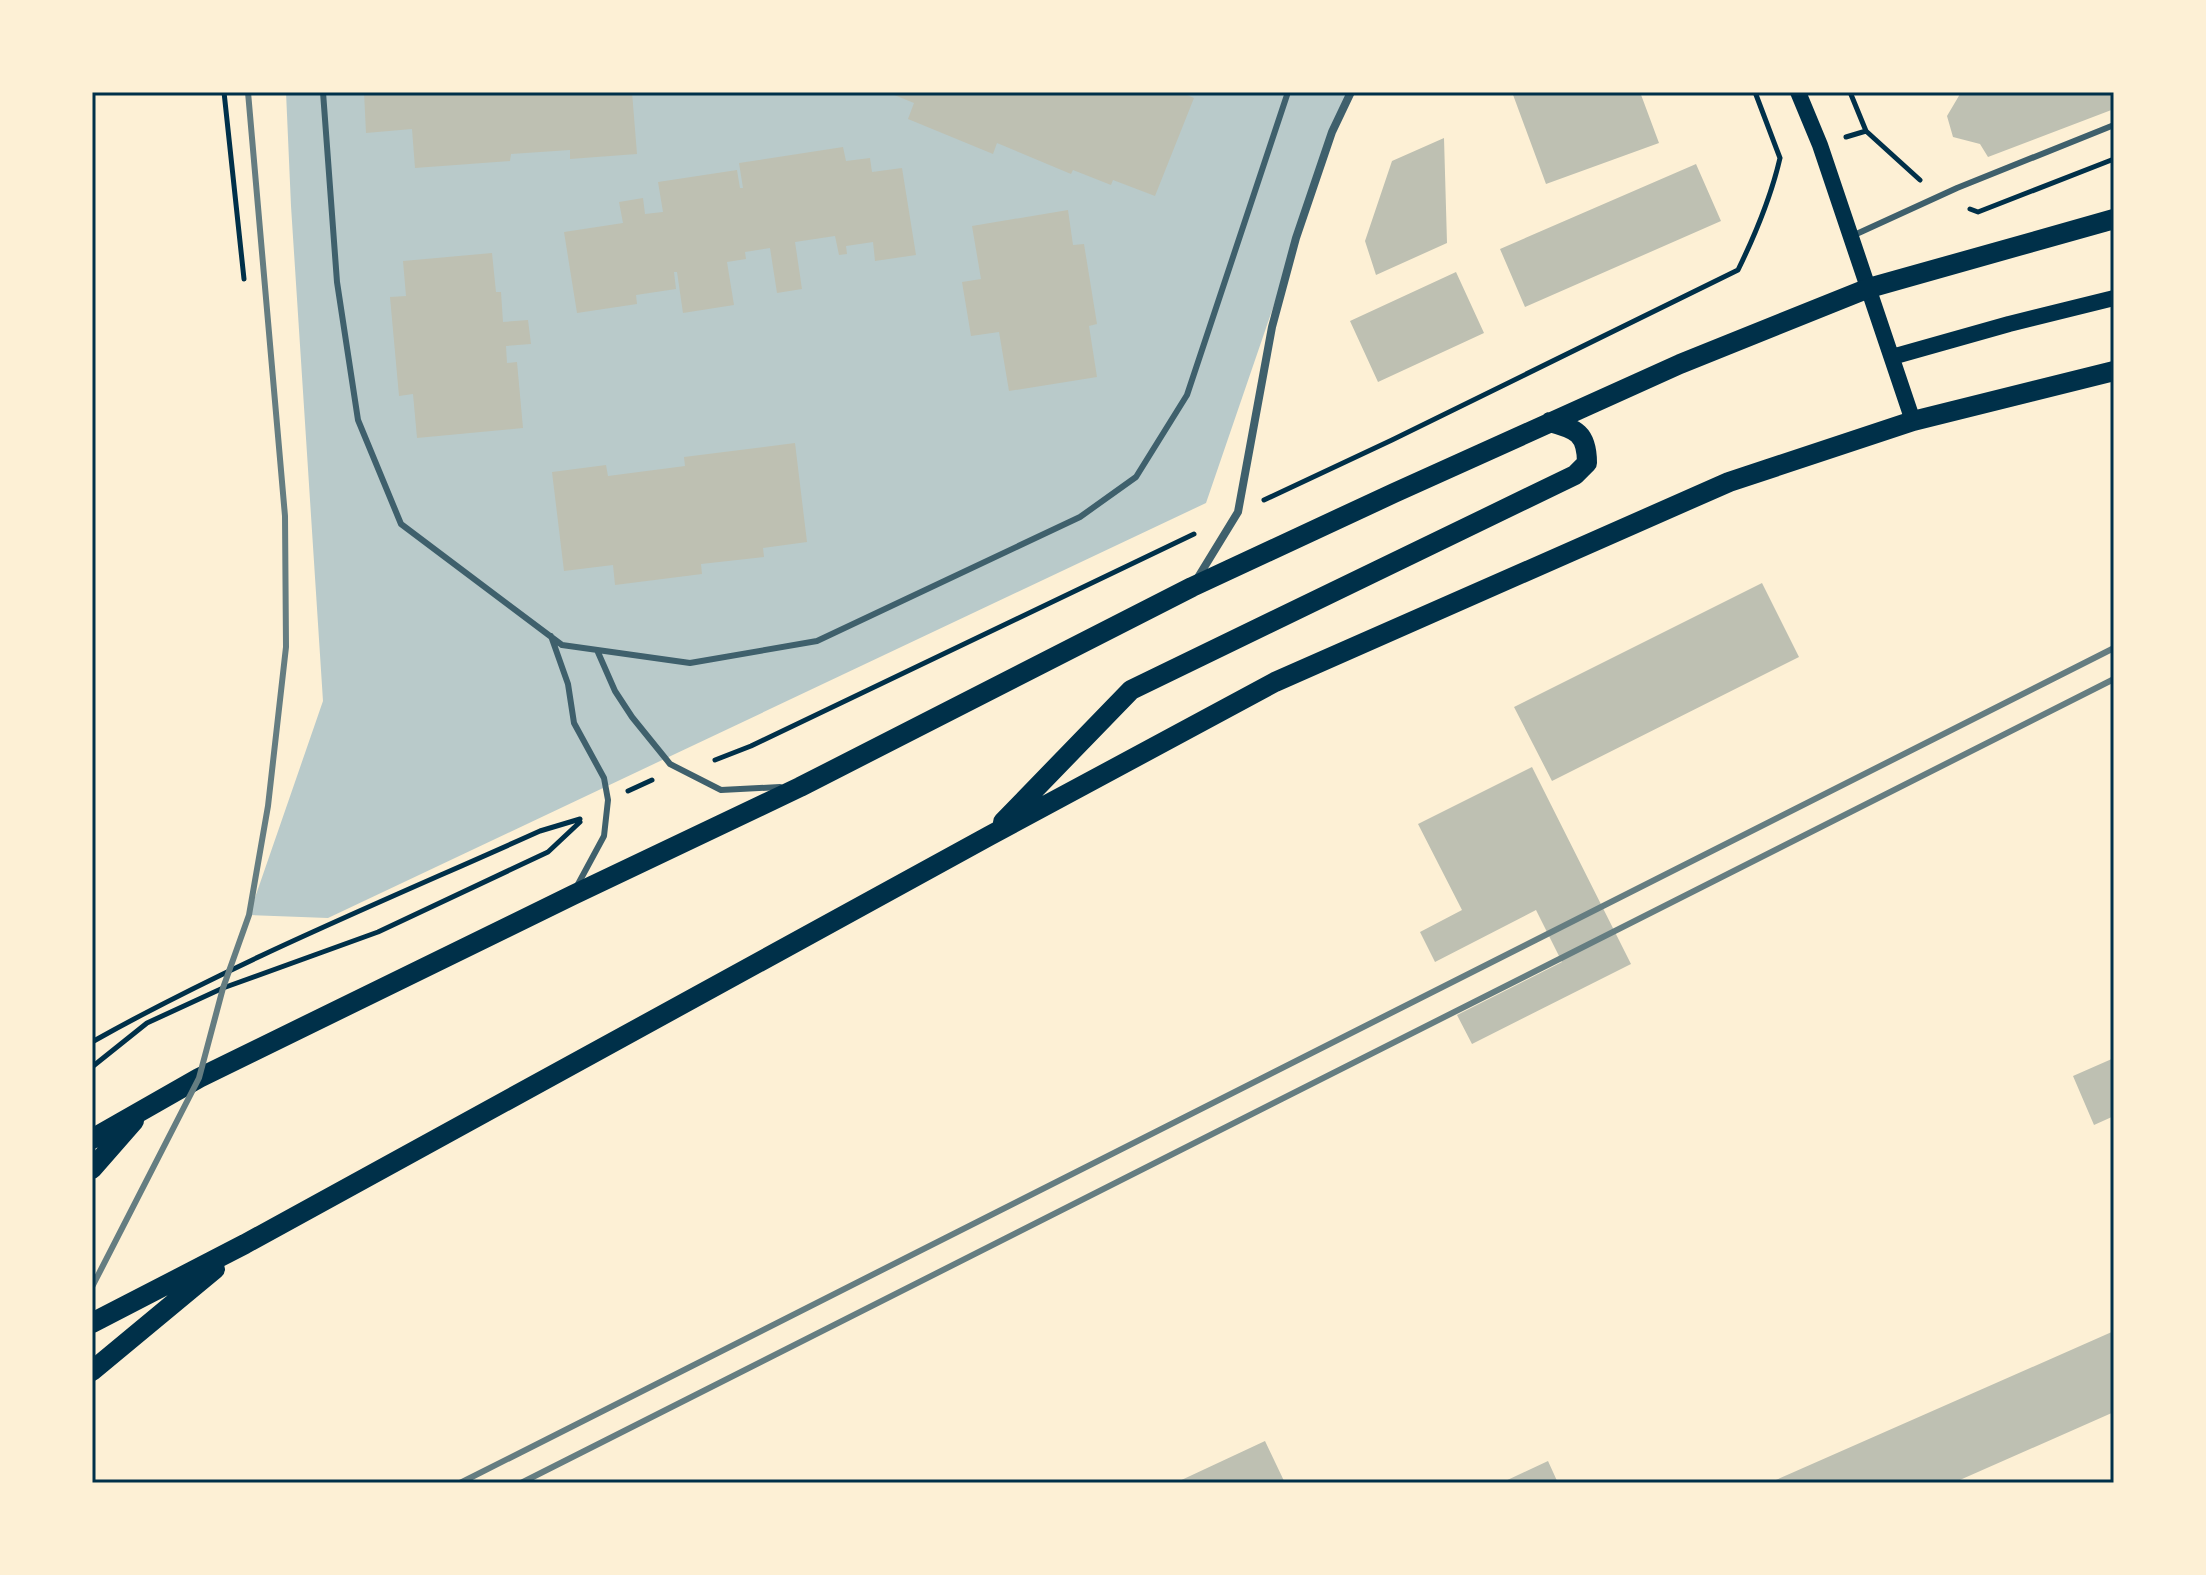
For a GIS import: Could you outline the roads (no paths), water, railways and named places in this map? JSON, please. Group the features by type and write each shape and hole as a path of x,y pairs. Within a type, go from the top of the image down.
{"main road":[{"path":"1798,92 1820,145 1913,421"},
{"path":"92,1139 199,1078 800,787 1192,587 1550,422 1680,364 1869,288 2114,219"},
{"path":"1892,357 2114,298"},
{"path":"92,1323 245,1244 1275,682 1729,482 1913,421 2114,371"},
{"path":"989,836 1131,690 1575,475 1587,463 1587,447 1573,428 1550,422"},
{"path":"92,1169 145,1109"},
{"path":"92,1371 245,1244"},
{"path":"92,1306 141,1297"}],"street":[{"path":"1192,587 1238,512 1272,327 1296,238 1332,132 1351,92"}],"lane":[{"path":"323,92 337,282 358,420 401,524 562,645 690,663 817,641 1080,517 1136,477 1187,395 1288,92"},
{"path":"1851,237 1937,197 2114,125"},
{"path":"551,636 568,684 574,723 604,778 608,800 604,836 573,895"},
{"path":"597,650 615,691 670,764 721,790 800,787"}],"railway":[{"path":"92,1287 199,1078 223,988 249,915 268,806 286,647 285,516 248,92"},
{"path":"460,1483 2114,648"},
{"path":"521,1483 2114,679"}]}
